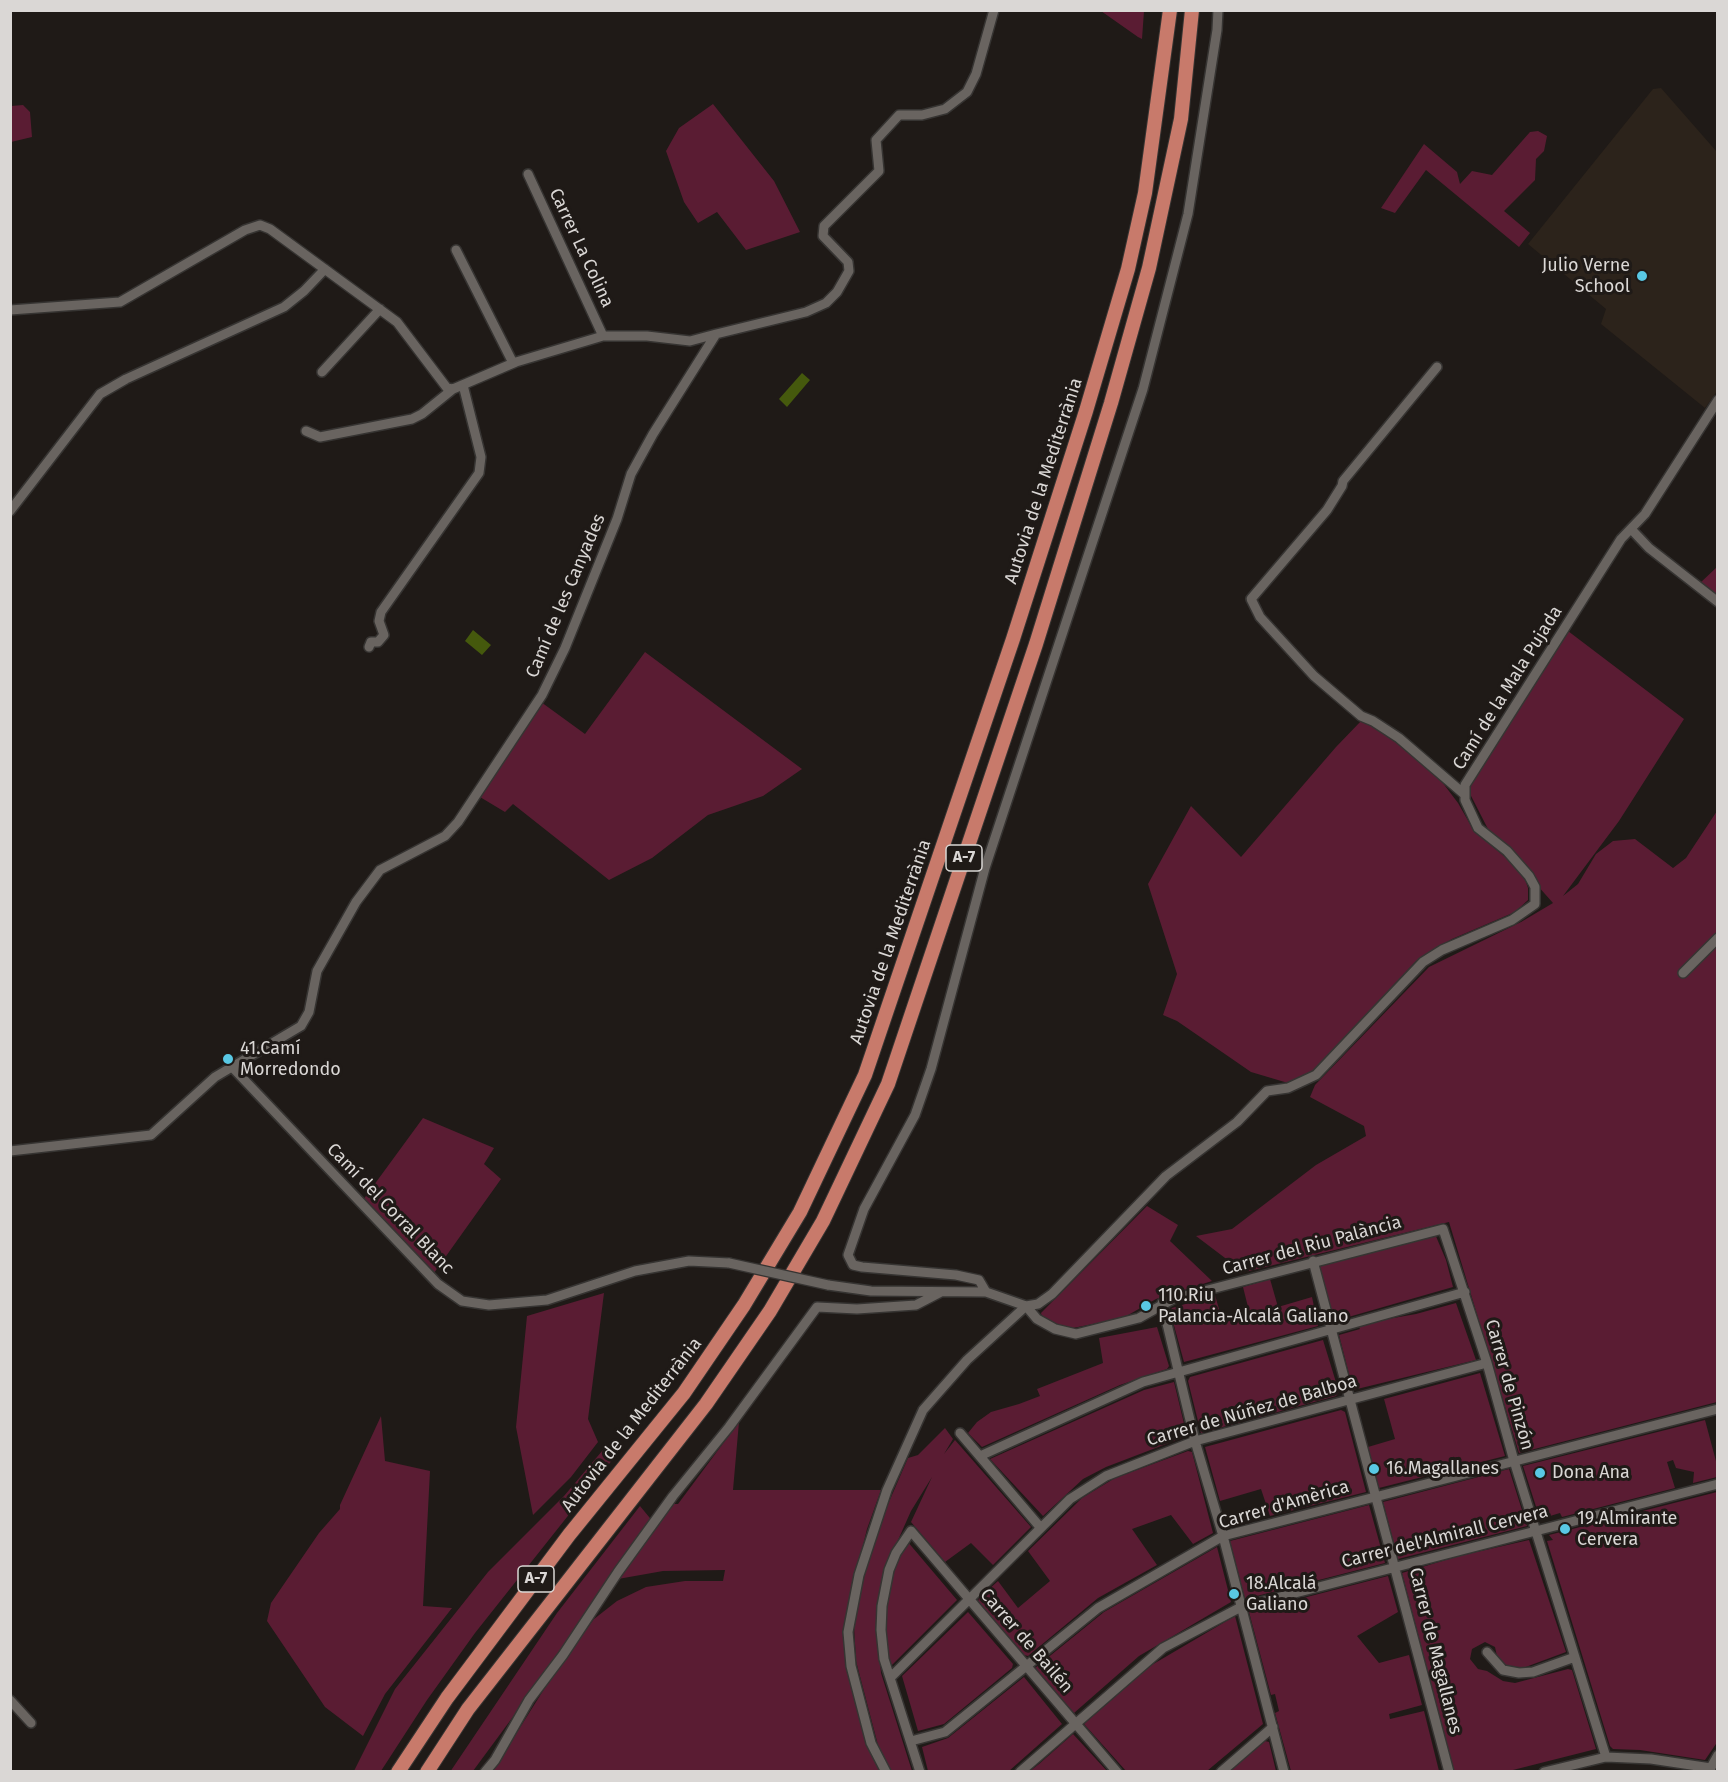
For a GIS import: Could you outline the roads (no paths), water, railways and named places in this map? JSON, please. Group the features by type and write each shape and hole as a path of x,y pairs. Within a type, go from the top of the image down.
{"highway":[{"name":"Autovia de la Mediterrània","path":"398,1772 447,1698 569,1536 684,1393 744,1305 800,1212 864,1075 1016,628 1086,411 1128,269 1150,159 1170,10"},
{"name":"A-7","path":"427,1772 468,1709 706,1404 770,1311 823,1221 888,1084 1036,644 1111,403 1149,268 1181,119 1192,10"}],"street":[{"path":"306,431 320,437 412,419 458,387 513,363 603,336 647,336 690,341 806,312 826,303 837,292 849,271 848,262 823,236 824,226 879,171 876,140 899,115 922,115 945,109 967,92 976,74 993,10"},
{"path":"886,1772 871,1743 851,1666 848,1632 859,1575 887,1490 923,1410 967,1360 1026,1306 987,1292 979,1280 945,1274 853,1265 848,1255 850,1242 864,1209 915,1115 931,1069 985,868 1143,389 1188,214 1217,30 1218,10"},
{"name":"Carrer La Colina","path":"528,174 603,336"},
{"path":"10,310 120,302 245,230 260,225 270,229 380,309 404,329 447,388 458,387"},
{"path":"456,250 513,363"},
{"path":"10,511 100,394 126,379 284,307 304,291 325,269"},
{"path":"322,372 380,309"},
{"name":"Camí de les Canyades","path":"10,1152 151,1135 215,1077 301,1026 309,1012 317,971 356,902 380,870 445,836 458,822 512,744 542,695 565,648 617,519 631,474 653,434 716,334"},
{"path":"1437,367 1342,481 1342,486 1326,510 1251,599 1260,617 1314,676 1361,716 1372,720 1399,738 1464,794"},
{"path":"369,647 371,642 378,642 384,635 379,621 381,612 479,473 480,458 458,387"},
{"name":"Camí de la Mala Pujada","path":"1026,1306 1038,1304 1052,1294 1166,1176 1237,1122 1267,1091 1288,1088 1316,1075 1423,962 1442,950 1512,920 1535,904 1536,887 1529,876 1507,851 1478,828 1464,794 1465,785 1622,539 1662,489 1718,400"},
{"path":"1631,530 1672,568 1718,602"},
{"path":"1683,974 1718,938"},
{"name":"Camí del Corral Blanc","path":"233,1068 438,1284 462,1301 489,1305 547,1300 635,1271 689,1260 729,1263 828,1285 871,1291 987,1292"},
{"name":"Carrer del Riu Palància","path":"1026,1306 1037,1319 1055,1329 1076,1334 1139,1318 1162,1303 1313,1261 1443,1229"},
{"name":"Carrer de Pinzón","path":"1443,1229 1487,1363 1514,1461 1606,1757"},
{"name":"Carrer de Magallanes","path":"1313,1261 1449,1772"},
{"path":"485,1772 495,1760 529,1700 563,1655 618,1572 817,1307 857,1309 916,1305 943,1291"},
{"path":"980,1456 1143,1382 1465,1292"},
{"path":"1162,1303 1195,1441 1223,1536 1284,1772"},
{"name":"Carrer de Núñez de Balboa","path":"890,1678 1040,1527 1087,1486 1141,1461 1195,1441 1487,1363"},
{"name":"Carrer d'Amèrica","path":"911,1741 945,1732 1098,1608 1223,1536 1718,1409"},
{"path":"960,1433 1040,1527"},
{"name":"Carrer del'Almirall Cervera","path":"1020,1772 1163,1648 1241,1607 1718,1484"},
{"name":"Carrer de Bailén","path":"890,1678 884,1659 882,1606 889,1570 896,1553 911,1531 1117,1772"},
{"path":"1487,1652 1503,1670 1519,1673 1533,1672 1575,1657"},
{"path":"890,1678 920,1772"},
{"path":"10,1700 31,1723"},
{"path":"1221,1772 1273,1727"},
{"path":"1544,1772 1606,1757 1710,1770 1718,1755"}],"place":[{"name":"Julio Verne School","path":"1642,276"},
{"name":"41.Camí Morredondo","path":"228,1059"},
{"name":"110.Riu Palancia-Alcalá Galiano","path":"1146,1306"},
{"name":"16.Magallanes","path":"1374,1469"},
{"name":"Dona Ana","path":"1540,1473"},
{"name":"19.Almirante Cervera","path":"1565,1529"},
{"name":"18.Alcalá Galiano","path":"1234,1594"}]}
